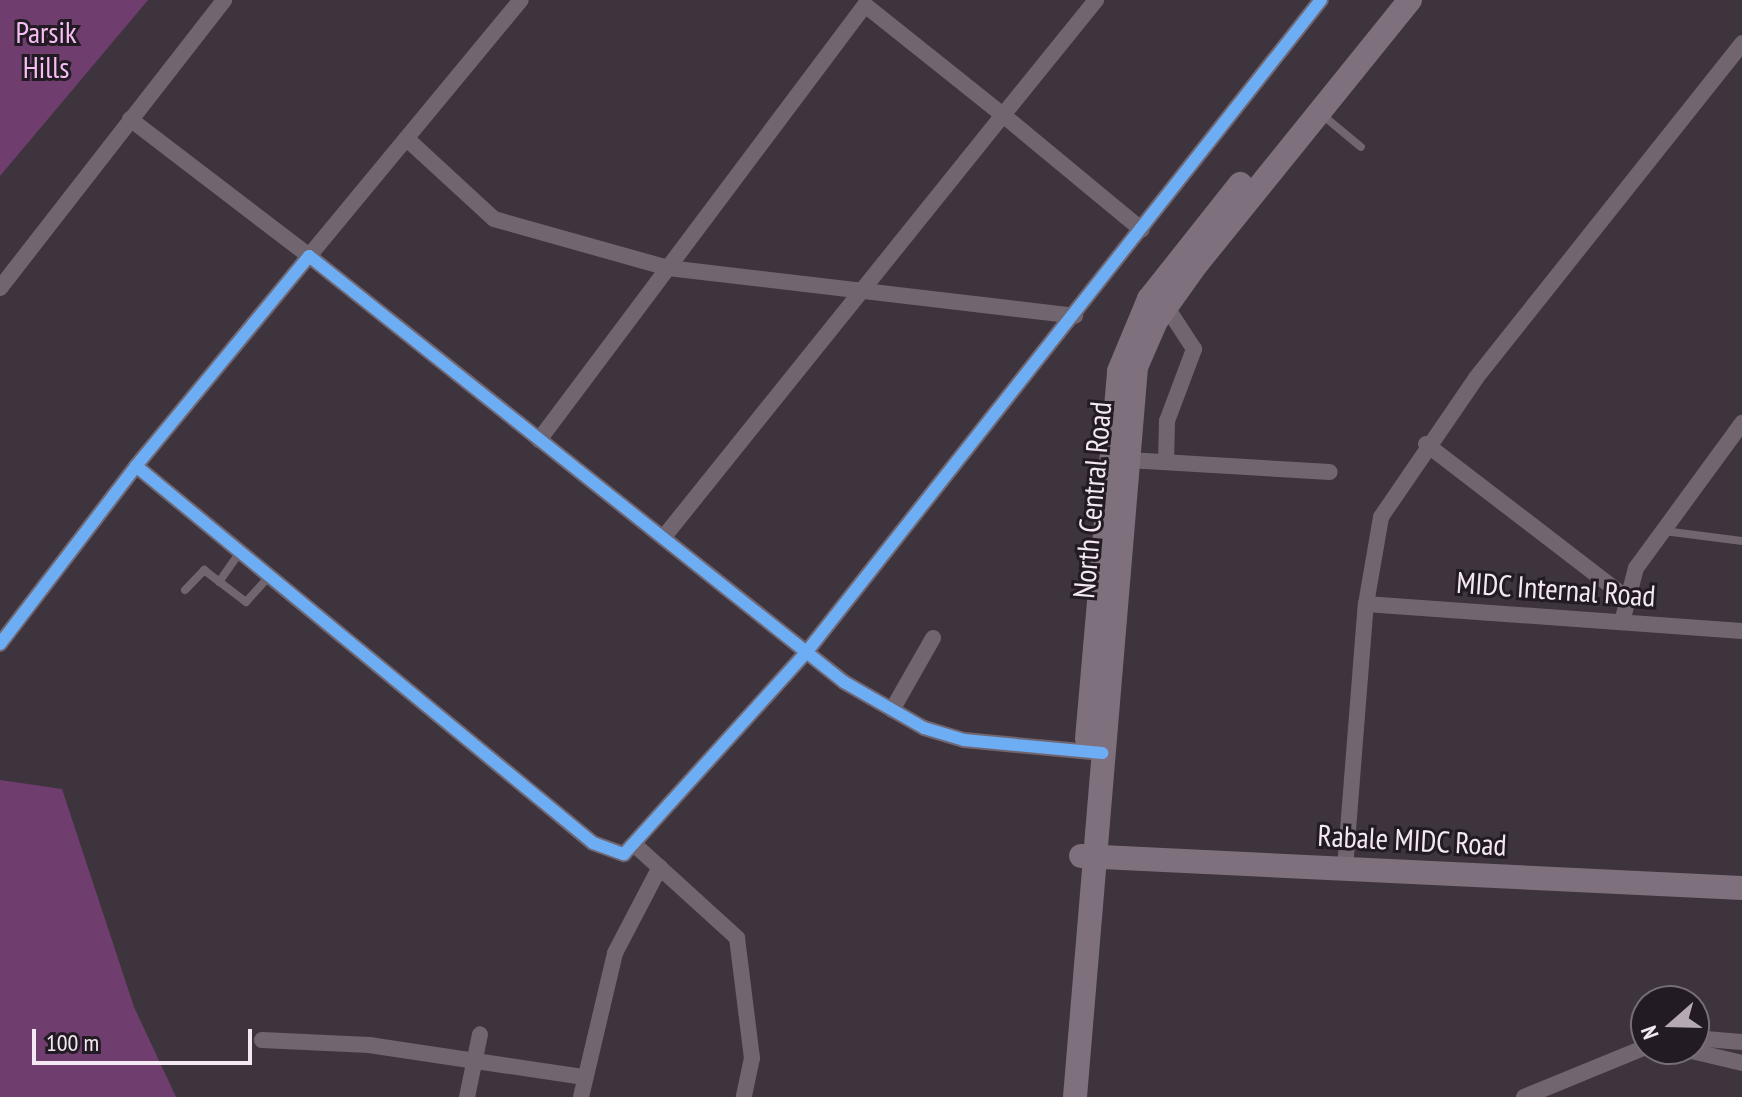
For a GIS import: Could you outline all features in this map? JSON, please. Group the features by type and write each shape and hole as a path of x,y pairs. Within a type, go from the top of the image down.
{"main road":[{"name":"North Central Road","path":"1075,1097 1107,473 1119,371 1132,333 1166,277 1389,0"},
{"name":"North Central Road","path":"1094,753 1136,367 1166,306 1410,0"},
{"name":"North Central Road","path":"1065,1097 1088,849"},
{"name":"Rabale MIDC Road","path":"1088,849 1733,882"}],"street":[{"path":"3,278 224,0"},
{"path":"0,644 136,466 521,0"},
{"path":"663,538 1096,0"},
{"path":"136,466 593,843 624,854 636,846 805,654 1075,316 1321,0"},
{"path":"539,440 862,2 1142,230"},
{"path":"1345,861 1366,604 1381,517 1426,444 1742,43"},
{"path":"130,119 309,256 805,654 892,710 964,740 1094,753"},
{"path":"407,139 494,219 668,268 1075,316"},
{"path":"1166,306 1194,356 1167,421 1166,462"},
{"path":"1622,622 1623,595 1664,531 1742,423"},
{"path":"1426,444 1623,595"},
{"path":"1128,460 1330,472"},
{"name":"MIDC Internal Road","path":"1366,604 1742,631"},
{"path":"892,710 933,638"},
{"path":"636,846 730,926 741,946 752,1058 744,1097"},
{"path":"581,1097 583,1077 615,953 660,867"},
{"path":"467,1097 480,1034"},
{"path":"1710,1039 1742,1042"},
{"path":"262,1040 476,1059 583,1077"},
{"path":"1524,1097 1630,1054"},
{"path":"1710,1055 1742,1063"}],"lane":[{"path":"1319,113 1361,147"},
{"path":"1664,531 1742,541"},
{"path":"219,582 241,551"},
{"path":"185,590 201,570 246,602 270,575"}],"green space":[{"name":"Parsik Hills","path":"0,0 148,0 0,176"},
{"path":"0,780 62,789 134,1007 176,1097 0,1097"}],"cycle path":[{"path":"0,644 136,466 593,843 624,854 805,654 1321,0"},
{"path":"136,466 309,256 844,682 924,728 964,740 1102,753"}]}
